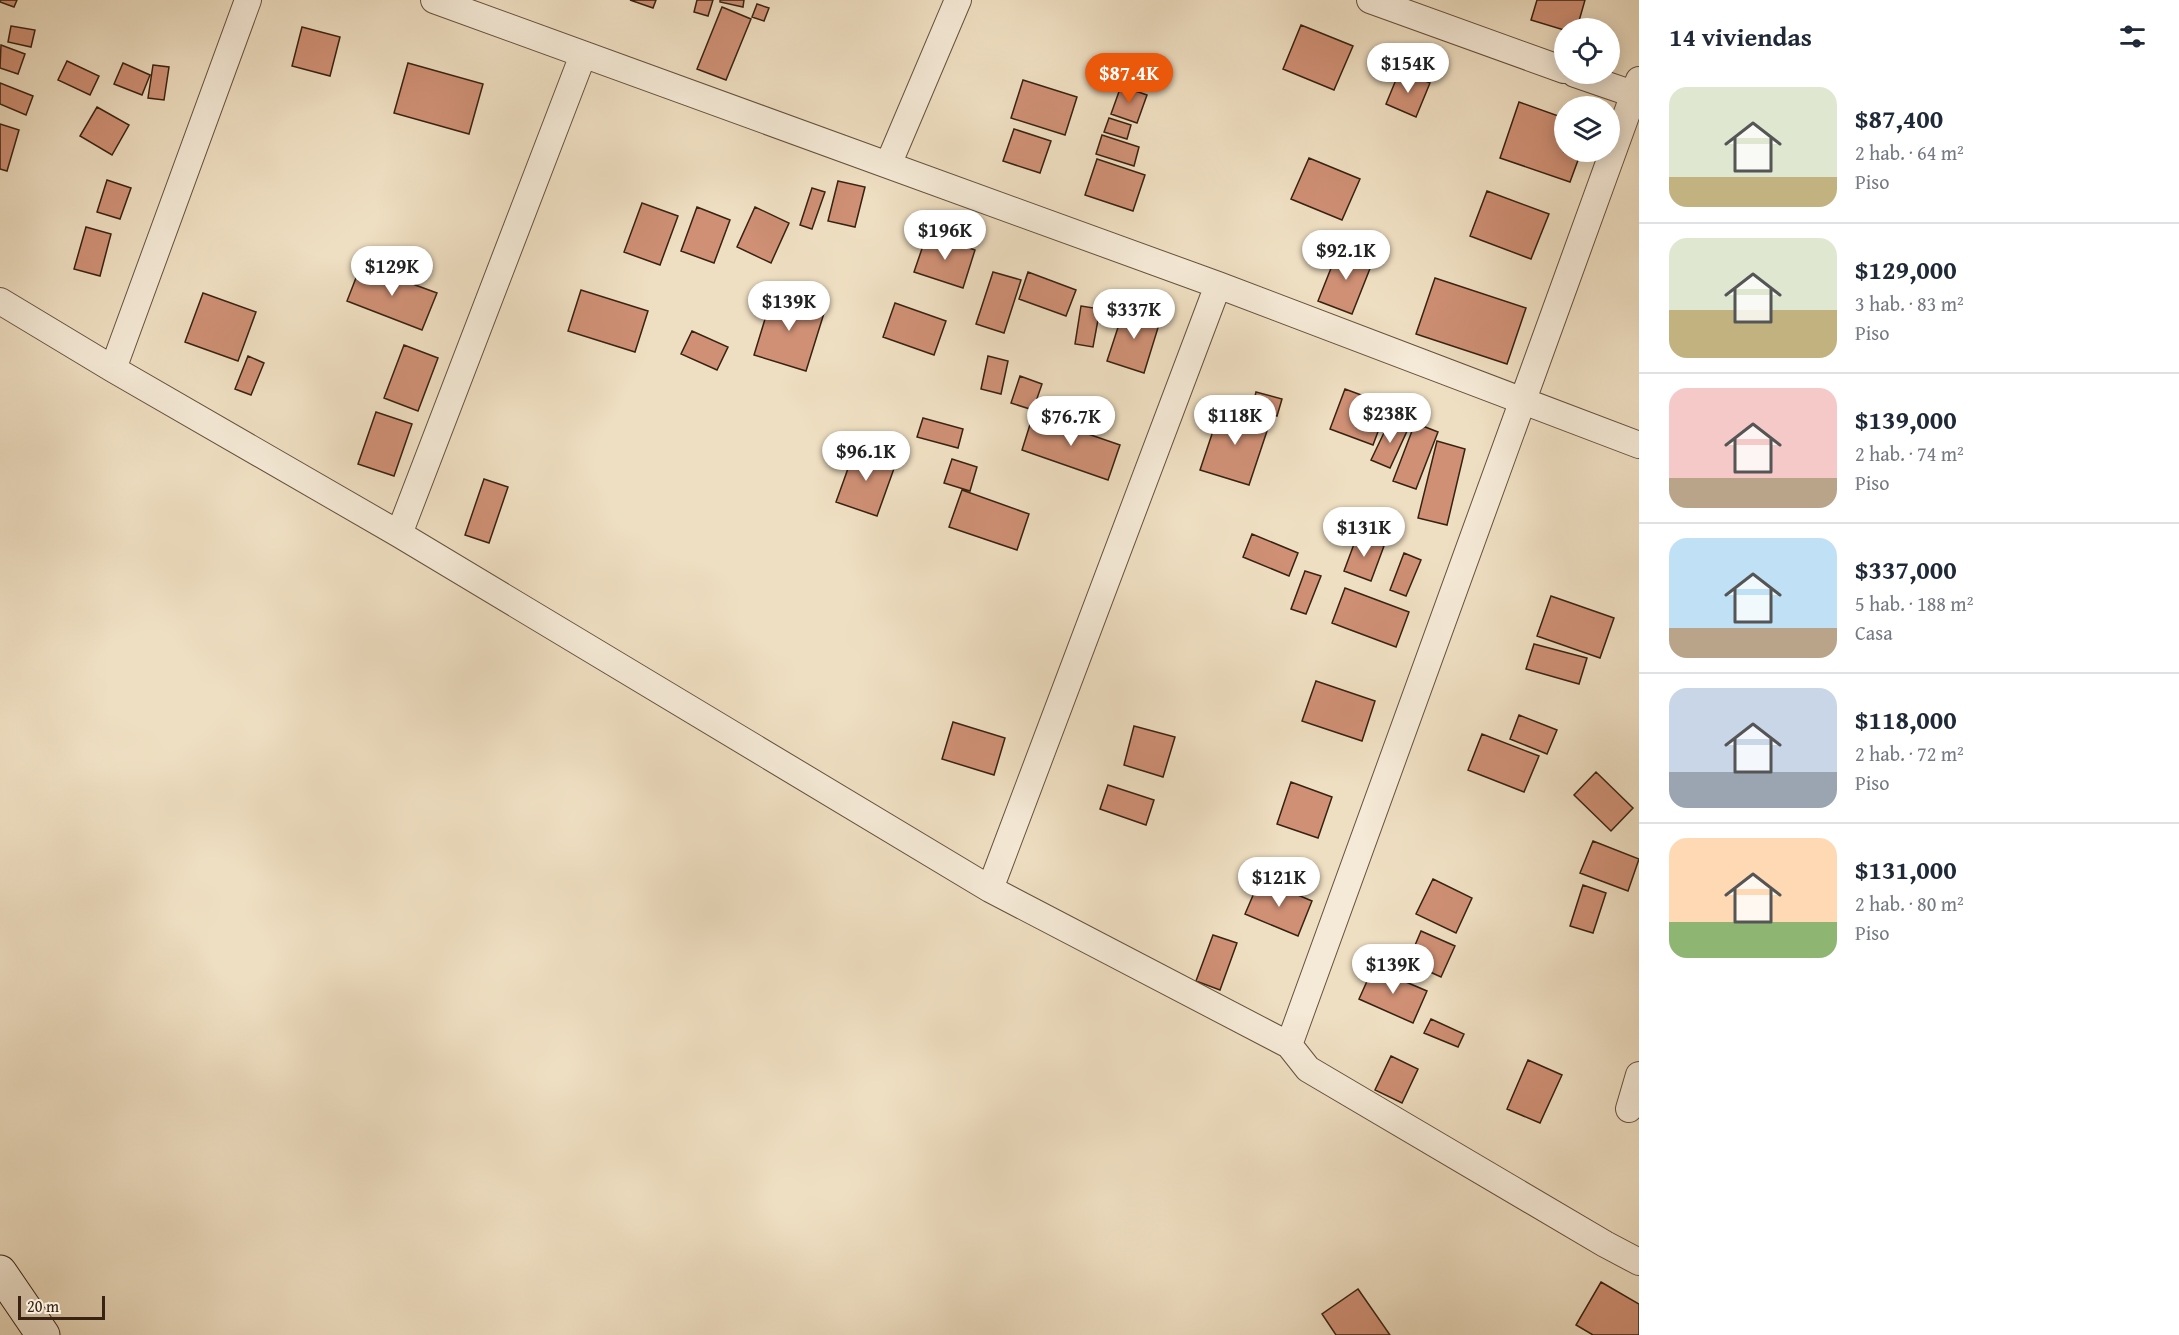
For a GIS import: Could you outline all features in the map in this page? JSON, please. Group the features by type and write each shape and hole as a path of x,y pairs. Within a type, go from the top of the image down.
{"main road":[{"path":"0,1272 43,1335"}],"street":[{"path":"113,369 248,0"},
{"path":"435,0 1218,285 1639,445"},
{"path":"888,165 958,0"},
{"path":"1370,0 1554,66"},
{"path":"399,534 582,55"},
{"path":"1289,1045 1637,90 1614,84"},
{"path":"990,889 1218,285"},
{"path":"0,301 399,534 990,889 1289,1045 1308,1068 1639,1262"},
{"path":"1629,1109 1639,1075"}],"building":[{"path":"0,0 17,0 14,7"},
{"path":"630,0 656,0 653,8"},
{"path":"697,0 713,0 708,16 694,12"},
{"path":"720,0 744,0 743,7 720,2"},
{"path":"1537,0 1585,0 1580,18 1554,18 1554,27 1531,20"},
{"path":"757,4 769,8 764,21 752,17"},
{"path":"722,7 751,19 726,80 697,69"},
{"path":"1301,25 1353,46 1334,90 1283,69"},
{"path":"11,26 35,30 31,47 8,42"},
{"path":"302,27 340,37 330,76 292,66"},
{"path":"1,45 25,54 18,74 0,68"},
{"path":"67,61 99,76 90,95 58,80"},
{"path":"123,63 150,75 142,95 114,84"},
{"path":"408,63 483,84 469,134 394,113"},
{"path":"153,65 169,67 164,100 148,98"},
{"path":"1400,70 1430,83 1416,117 1386,104"},
{"path":"1023,80 1077,97 1065,135 1011,118"},
{"path":"0,83 33,96 26,115 0,104"},
{"path":"1121,86 1147,95 1137,123 1111,114"},
{"path":"1519,102 1554,114 1554,162 1577,162 1570,182 1500,158"},
{"path":"97,107 129,125 112,155 80,136"},
{"path":"1109,118 1131,125 1127,139 1104,132"},
{"path":"0,124 19,130 7,171 0,169"},
{"path":"1014,129 1051,141 1040,173 1003,161"},
{"path":"1102,135 1139,147 1134,166 1096,154"},
{"path":"1309,158 1360,179 1342,220 1291,199"},
{"path":"1097,159 1145,175 1133,211 1085,195"},
{"path":"107,180 131,188 120,219 97,212"},
{"path":"838,181 865,187 855,227 828,221"},
{"path":"812,188 825,192 812,229 800,225"},
{"path":"1487,191 1549,214 1531,259 1470,236"},
{"path":"642,203 678,216 660,265 624,252"},
{"path":"697,207 730,220 714,263 681,251"},
{"path":"755,207 789,223 771,263 737,247"},
{"path":"86,227 111,234 100,276 74,269"},
{"path":"927,234 975,250 963,288 914,272"},
{"path":"1339,248 1373,261 1352,314 1318,301"},
{"path":"361,265 437,293 422,330 347,301"},
{"path":"993,272 1021,280 1004,333 976,324"},
{"path":"1028,272 1076,290 1066,316 1019,299"},
{"path":"1435,278 1526,308 1507,364 1416,334"},
{"path":"581,290 648,311 635,352 568,331"},
{"path":"203,293 256,312 238,361 185,342"},
{"path":"773,293 825,310 806,371 754,355"},
{"path":"895,303 946,321 934,355 883,337"},
{"path":"1081,306 1100,309 1093,347 1075,344"},
{"path":"1125,306 1161,318 1144,373 1107,361"},
{"path":"692,331 728,347 717,370 681,354"},
{"path":"404,345 438,358 418,411 384,398"},
{"path":"248,356 264,363 251,395 235,389"},
{"path":"988,356 1008,361 1001,394 981,389"},
{"path":"1020,376 1042,384 1033,410 1011,403"},
{"path":"1345,389 1388,405 1373,445 1330,429"},
{"path":"1256,392 1282,399 1277,416 1252,409"},
{"path":"1221,407 1270,422 1249,485 1200,470"},
{"path":"376,412 412,424 394,476 358,464"},
{"path":"1033,415 1120,445 1108,480 1022,450"},
{"path":"923,418 963,429 958,448 917,437"},
{"path":"1390,420 1408,429 1390,468 1371,460"},
{"path":"1415,423 1438,432 1416,489 1393,481"},
{"path":"1437,441 1465,449 1447,525 1418,518"},
{"path":"855,449 896,463 877,516 836,502"},
{"path":"952,459 977,467 970,491 944,483"},
{"path":"484,479 508,487 489,543 465,535"},
{"path":"962,490 1029,514 1017,550 949,527"},
{"path":"1252,534 1298,553 1289,576 1243,557"},
{"path":"1357,536 1384,546 1371,581 1344,571"},
{"path":"1404,553 1421,560 1406,596 1390,590"},
{"path":"1305,571 1321,576 1306,614 1291,609"},
{"path":"1345,588 1409,612 1396,647 1332,623"},
{"path":"1551,596 1614,618 1600,658 1537,636"},
{"path":"1534,644 1587,658 1579,684 1526,669"},
{"path":"1316,681 1375,701 1362,741 1302,721"},
{"path":"1519,715 1557,730 1547,754 1510,739"},
{"path":"953,722 1005,738 994,775 942,759"},
{"path":"1134,726 1175,737 1163,777 1124,765"},
{"path":"1482,734 1539,756 1524,792 1468,770"},
{"path":"1596,772 1633,808 1611,831 1574,795"},
{"path":"1291,782 1332,797 1318,838 1277,824"},
{"path":"1108,785 1154,800 1146,825 1100,809"},
{"path":"1593,841 1639,859 1628,891 1580,873"},
{"path":"1260,879 1312,901 1298,936 1245,914"},
{"path":"1433,879 1472,898 1456,933 1416,914"},
{"path":"1583,885 1606,893 1593,933 1570,926"},
{"path":"1421,931 1455,946 1441,977 1408,962"},
{"path":"1213,935 1237,943 1220,990 1196,981"},
{"path":"1373,968 1427,991 1413,1023 1359,999"},
{"path":"1431,1019 1464,1034 1458,1047 1424,1033"},
{"path":"1391,1056 1418,1069 1402,1103 1375,1090"},
{"path":"1528,1060 1562,1075 1540,1123 1507,1109"},
{"path":"1601,1282 1639,1304 1639,1335 1593,1335 1576,1325"},
{"path":"1358,1289 1390,1335 1336,1335 1322,1314"}]}
